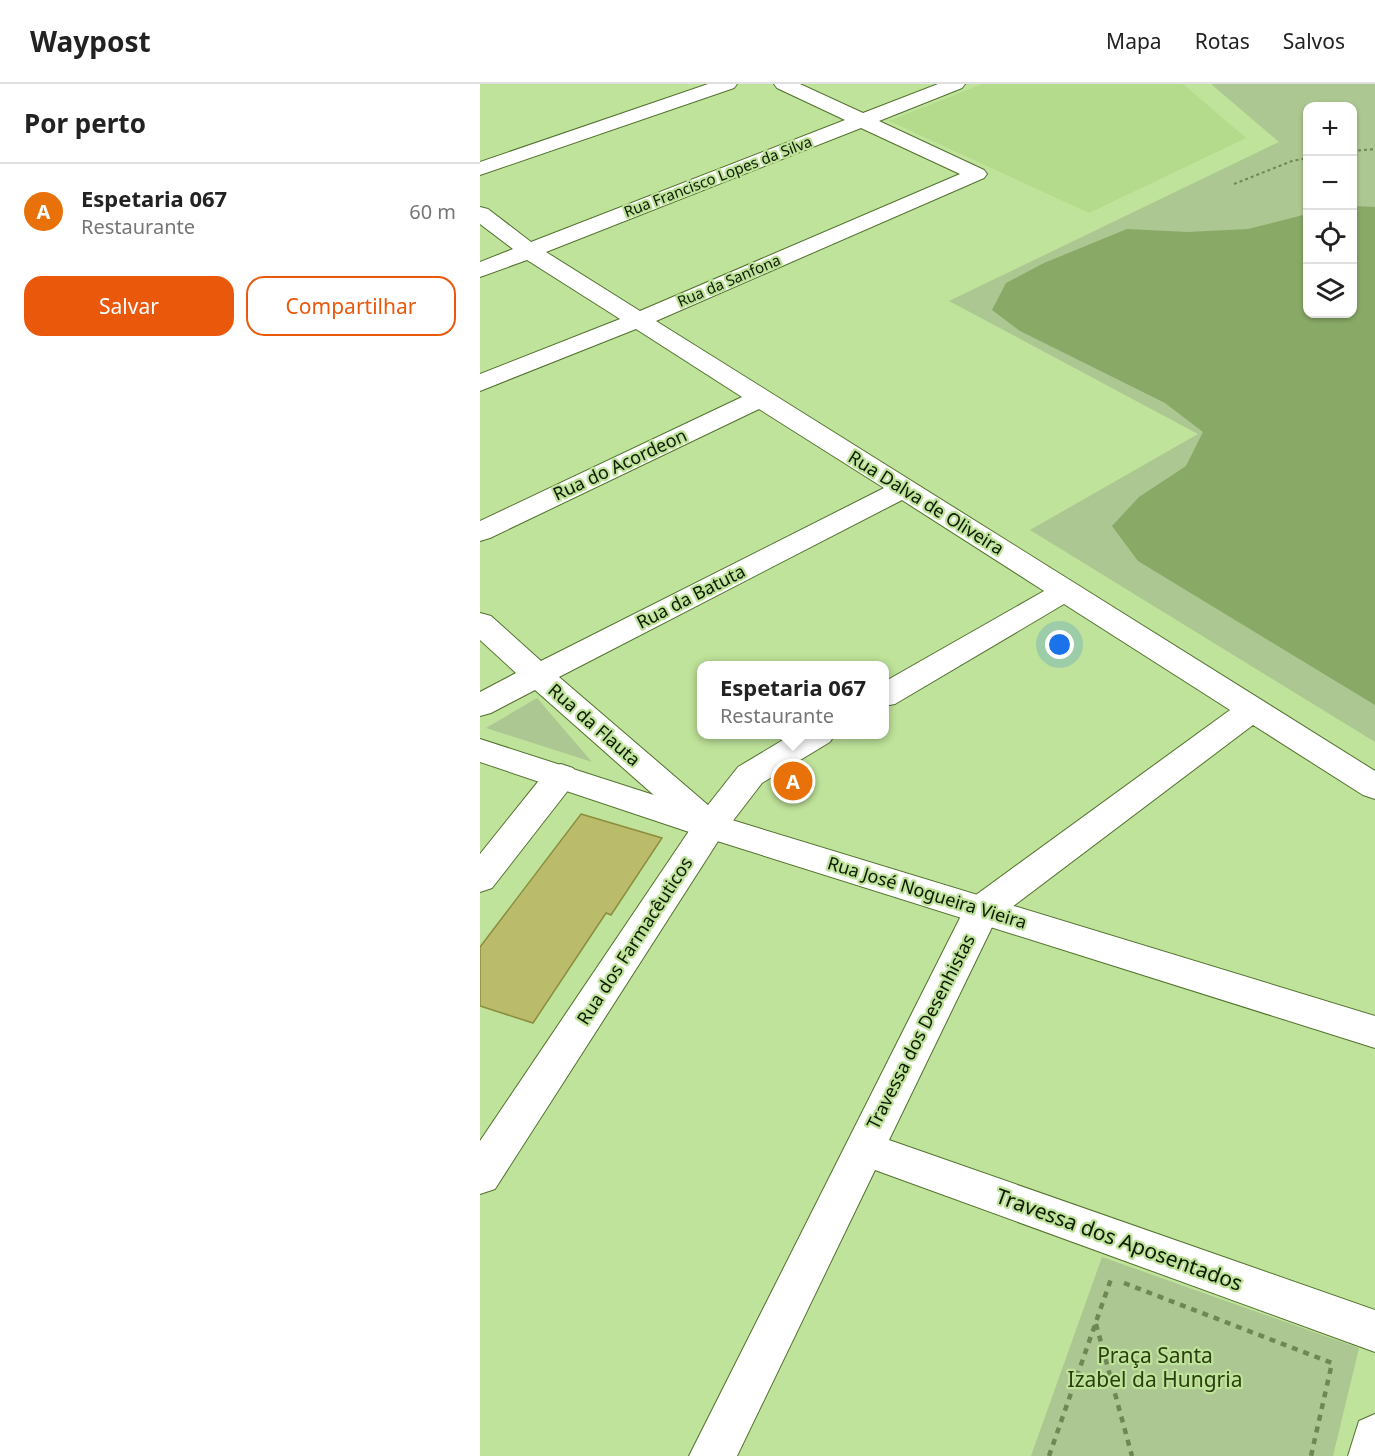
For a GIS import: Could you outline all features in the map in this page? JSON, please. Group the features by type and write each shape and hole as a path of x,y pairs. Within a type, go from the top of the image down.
{"street":[{"path":"480,169 727,84"},
{"path":"784,84 862,120"},
{"name":"Rua Francisco Lopes da Silva","path":"480,270 955,84"},
{"name":"Rua da Sanfona","path":"480,384 638,320 976,174 862,120"},
{"name":"Rua Dalva de Oliveira","path":"480,214 529,251 1375,788"},
{"name":"Rua do Acordeon","path":"480,532 760,398"},
{"name":"Rua da Batuta","path":"480,705 903,489"},
{"path":"889,694 1065,591"},
{"name":"Rua da Flauta","path":"480,623 710,826"},
{"name":"Travessa dos Desenhistas","path":"712,1456 982,910 1252,710"},
{"name":"Rua dos Farmacêuticos","path":"480,1176 710,826 750,775 812,739"},
{"name":"Rua José Nogueira Vieira","path":"480,750 710,826 1375,1032"},
{"path":"480,879 561,776"},
{"name":"Travessa dos Aposentados","path":"863,1148 1375,1331"},
{"path":"1371,1456 1375,1437"}],"path":[{"path":"1357,151 1375,150"},
{"path":"1234,184 1292,161 1303,159"},
{"path":"1048,1456 1111,1279 1332,1364 1311,1456"},
{"path":"1096,1322 1132,1456"}],"shaded area":[{"path":"982,84 1183,84 1246,138 1089,213 889,121"},
{"path":"1357,206 1375,207 1375,705 1138,561 1112,526 1139,497 1186,466 1203,432 1165,403 1020,331 992,310 1006,283 1044,263 1127,229 1187,232 1248,229 1303,215 1303,318 1357,318"}],"green space":[{"path":"1211,84 1375,84 1375,742 1030,530 1198,434 949,301 1279,142"},
{"path":"537,698 592,762 486,728"},
{"name":"Praça Santa Izabel da Hungria","path":"1102,1257 1359,1348 1333,1456 1031,1456"}],"building":[{"path":"581,814 662,838 611,915 606,913 533,1023 480,1006 480,947"}],"place":[{"name":"Espetaria 067","path":"793,781"}]}
